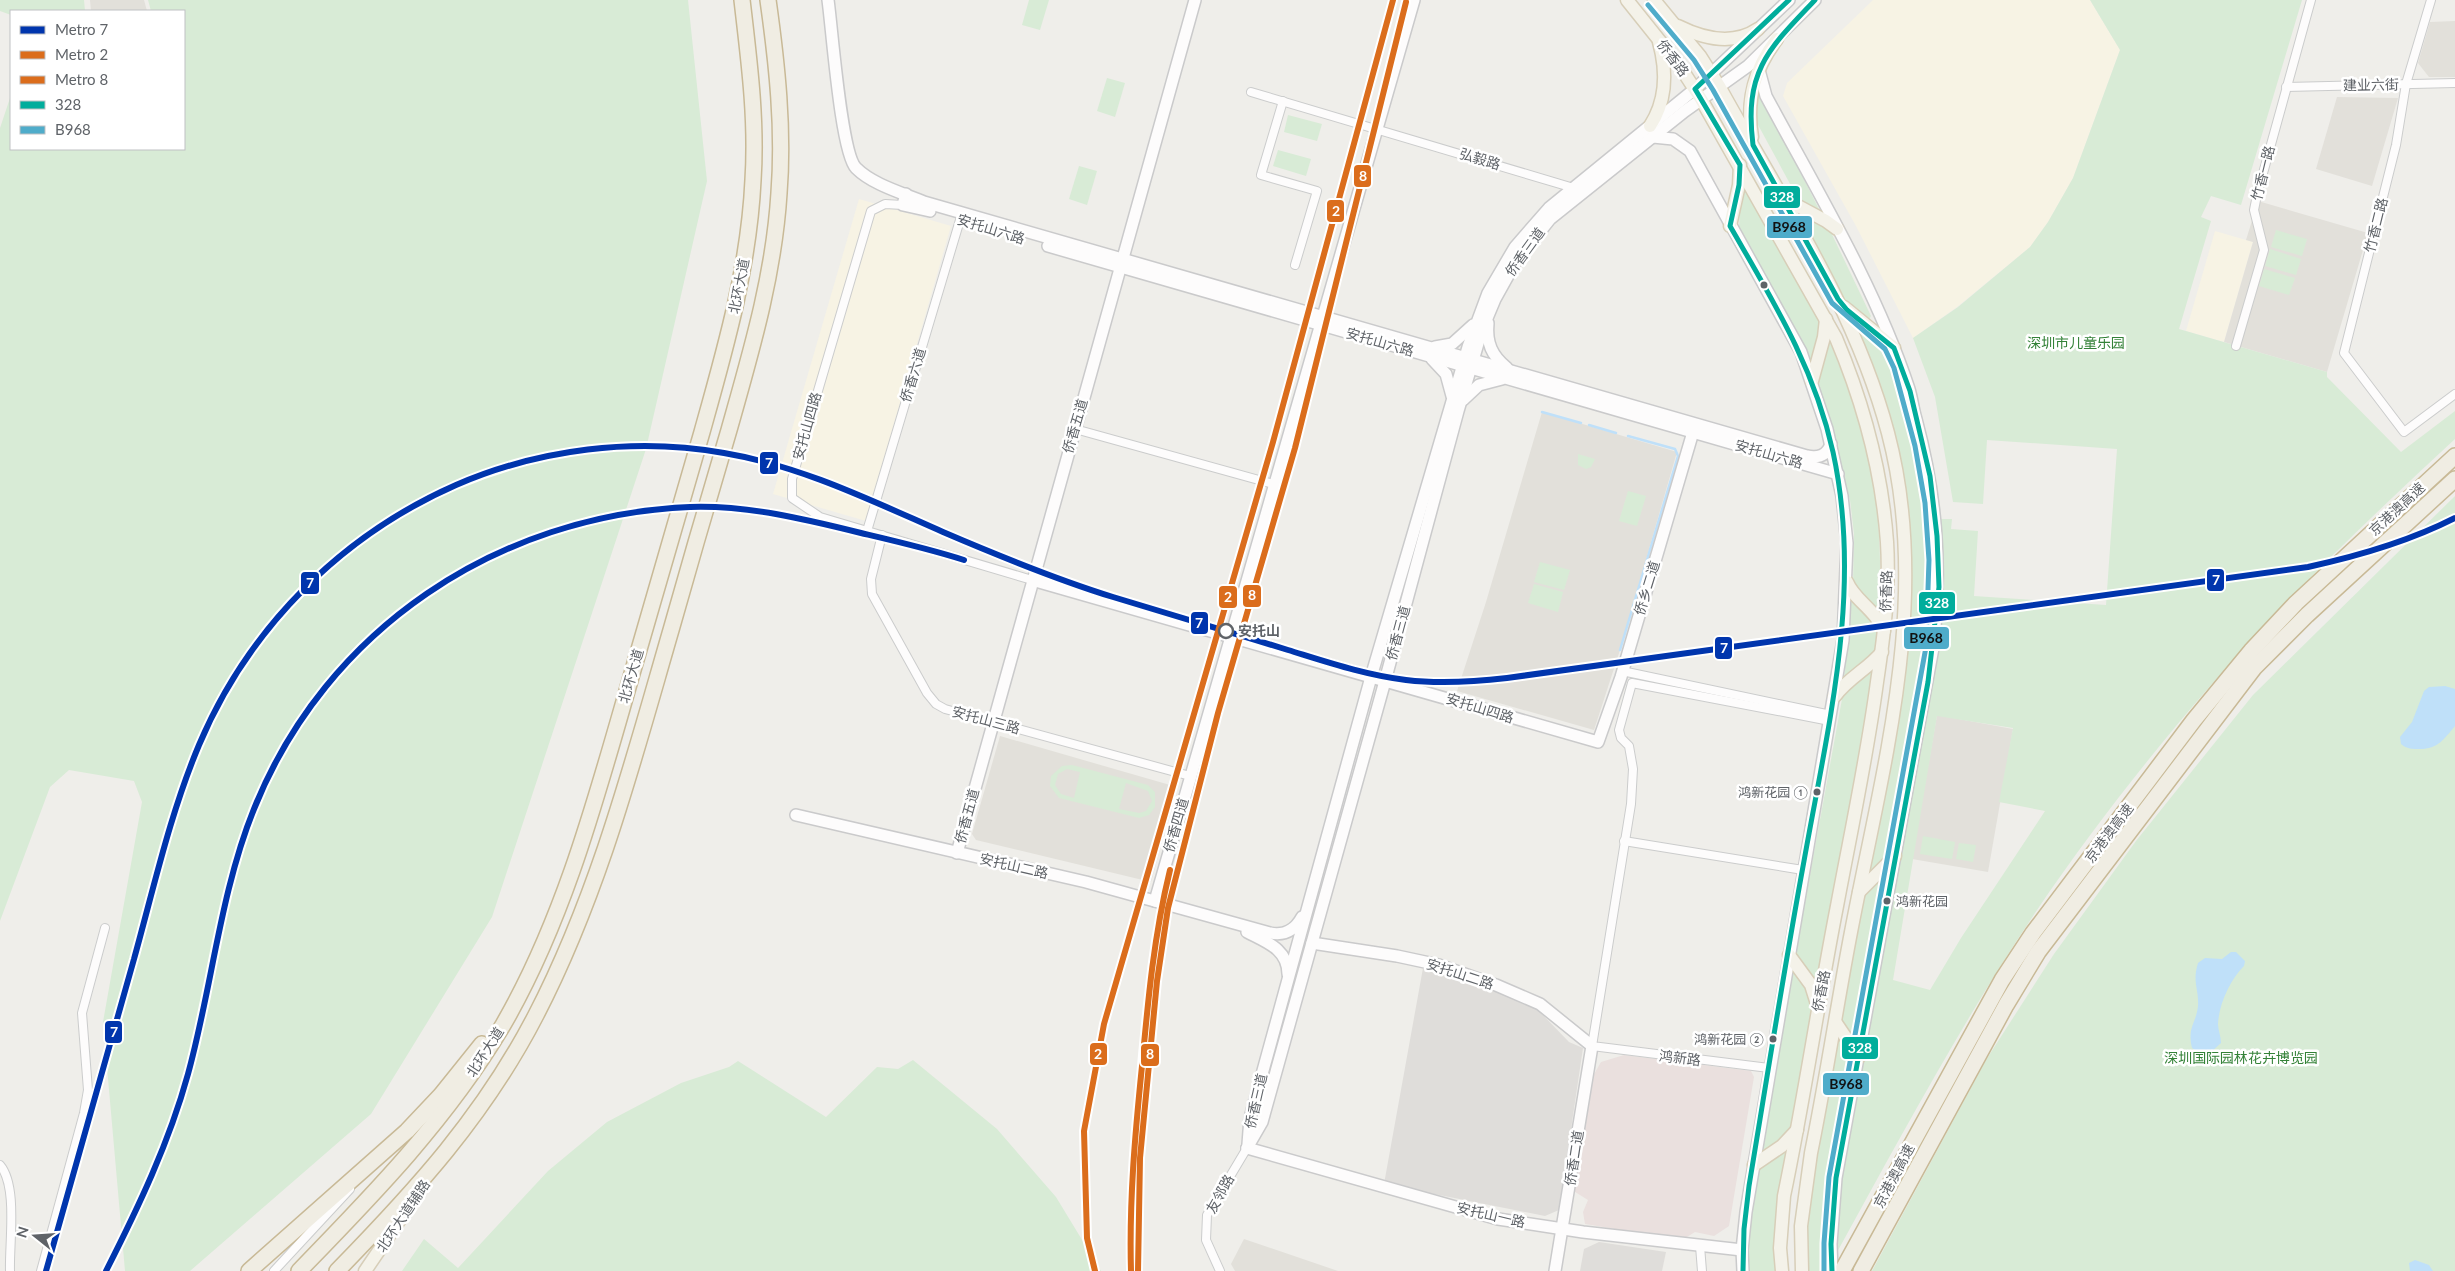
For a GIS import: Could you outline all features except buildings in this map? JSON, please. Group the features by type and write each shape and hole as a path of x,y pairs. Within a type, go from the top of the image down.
{"highway":[{"name":"北环大道","path":"299,1271 378,1190 426,1135 477,1066 522,988 559,904 602,776 734,313 749,227 755,135 742,0"},
{"name":"北环大道","path":"337,1271 440,1161 464,1131 517,1050 535,1016 584,910 612,831 735,409 765,298 780,192 781,138 779,90 768,0"},
{"name":"京港澳高速","path":"1842,1271 2002,980 2033,933 2194,720 2251,651 2296,603 2455,456"},
{"name":"京港澳高速","path":"1861,1271 2006,1004 2044,944 2254,668 2307,615 2455,479"},
{"path":"249,1271 325,1202 375,1162 441,1095 494,1028 522,988"}],"main road":[{"name":"侨香路","path":"1627,0 1657,37 1698,94 1826,317 1851,374 1874,456 1887,542 1882,652 1870,729 1818,1007 1798,1130 1784,1196 1780,1248 1782,1271"},
{"name":"侨香路","path":"1654,0 1711,73 1753,144 1838,299 1866,364 1888,434 1901,504 1906,553 1904,635 1896,697 1811,1153 1801,1226 1802,1271"},
{"path":"1672,23 1701,36 1716,39 1738,38 1758,29"},
{"path":"1651,132 1665,83 1664,63 1657,37"},
{"path":"1753,144 1750,104 1759,69 1776,39"},
{"path":"1730,226 1739,185 1740,165"},
{"path":"1782,196 1837,229"},
{"path":"1838,299 1848,310 1894,348"},
{"path":"1812,380 1824,337 1826,317"},
{"path":"1847,582 1853,592 1873,612 1884,632"},
{"path":"1835,696 1841,687 1875,661 1882,652"},
{"path":"1859,892 1895,856"},
{"path":"1788,955 1811,985 1818,1007"},
{"path":"1836,1023 1859,1057"},
{"path":"1754,1165 1782,1146 1798,1130"},
{"name":"北环大道辅路","path":"365,1271 440,1161"}],"street":[{"name":"安托山六路","path":"828,0 847,152 857,170 904,199 960,220 1120,263"},
{"name":"侨香五道","path":"957,853 1120,263 1195,0"},
{"name":"侨香四道","path":"1155,901 1273,484 1414,0"},
{"path":"1698,94 1711,73 1789,0"},
{"path":"1698,94 1719,86 1748,66 1815,0"},
{"name":"竹香一路","path":"2236,346 2264,250 2254,210 2310,0"},
{"name":"竹香二路","path":"2431,0 2406,84 2396,145 2344,353 2404,432 2455,394"},
{"path":"1759,69 1766,96 1837,229 1894,348 1910,391 1927,463 1937,536 1939,587 1928,682 1836,1178 1831,1244 1832,1271"},
{"name":"建业六街","path":"2286,87 2455,84"},
{"name":"弘毅路","path":"1250,92 1578,189"},
{"name":"侨香三道","path":"1247,1148 1250,1118 1310,900 1372,677 1468,363 1478,317 1497,277 1515,247 1549,208 1578,189 1698,94"},
{"path":"1283,102 1261,175 1317,191 1295,265"},
{"path":"1651,132 1673,139 1690,151 1801,352 1812,380 1831,444 1845,520 1847,582 1843,640 1835,696 1802,870 1769,1068 1742,1250 1743,1271"},
{"name":"侨香三道","path":"1468,363 1503,282 1526,247 1578,189"},
{"name":"安托山六路","path":"904,199 924,202 1120,263 1513,376 1807,456 1821,456 1828,451 1831,444"},
{"name":"安托山四路","path":"904,199 885,204 871,211 792,479 792,498 820,517 1229,638 1598,742"},
{"name":"侨香六道","path":"867,531 960,220"},
{"path":"1491,307 1487,325 1489,346 1499,361 1513,376"},
{"path":"1424,350 1452,344 1468,331 1478,317"},
{"path":"1424,350 1446,374 1455,406"},
{"name":"安托山六路","path":"1513,376 1693,432 1838,474"},
{"path":"1455,406 1479,385 1493,379 1513,376"},
{"name":"侨香三道","path":"1247,1148 1262,1122 1385,681 1455,406"},
{"path":"1074,429 1273,484"},
{"name":"侨乡二道","path":"1598,742 1622,671 1693,432"},
{"name":"安托山三路","path":"882,535 871,579 872,594 933,701 945,709 1190,776"},
{"path":"1622,671 1831,718"},
{"path":"1592,1046 1631,804 1634,769 1630,746 1621,738 1619,730 1632,684 1831,718"},
{"name":"安托山二路","path":"796,815 1155,901 1230,923"},
{"path":"1624,841 1802,870"},
{"path":"1230,923 1270,933 1286,933 1297,925 1310,900"},
{"path":"1230,923 1279,950 1287,964 1288,980"},
{"path":"40,1271 84,1113 88,1090 82,1013 105,928"},
{"name":"安托山二路","path":"1312,943 1397,956 1439,965 1496,984 1546,1007 1592,1046"},
{"name":"鸿新路","path":"1592,1046 1769,1068"},
{"name":"侨香二道","path":"1556,1271 1592,1046"},
{"name":"安托山一路","path":"1247,1148 1498,1219 1562,1229 1742,1250"},
{"name":"友邻路","path":"1220,1271 1206,1240 1207,1215 1247,1148"},
{"path":"274,1271 375,1162"},
{"path":"0,1165 7,1175 11,1191 10,1271"},
{"path":"1700,1246 1702,1271"}],"shaded area":[{"path":"90,0 144,0 147,10 91,10"},
{"path":"1873,0 2090,0 2120,50 2073,178 2048,222 2030,247 1957,307 1913,338 1856,226 1783,96 1787,83"},
{"path":"2455,21 2455,77 2429,77 2418,63 2430,22"},
{"path":"2337,97 2398,98 2372,186 2316,169"},
{"path":"859,199 951,226 866,521 773,494"},
{"path":"2258,201 2368,233 2327,372 2224,342 2253,242 2246,240"},
{"path":"2215,231 2253,242 2224,342 2186,331"},
{"path":"1542,412 1677,452 1620,650 1594,730 1457,691 1486,602"},
{"path":"1937,715 2013,729 1988,872 1912,859"},
{"path":"1000,736 1177,787 1151,882 976,840 972,834"},
{"path":"1423,968 1494,991 1537,1009 1569,1042 1583,1048 1559,1210 1545,1216 1384,1184"},
{"path":"1624,1055 1751,1071 1754,1077 1729,1226 1714,1236 1695,1232 1682,1240 1585,1224 1583,1212 1588,1200 1572,1190 1589,1083 1601,1062"},
{"path":"1244,1239 1338,1271 1235,1271 1231,1264"},
{"path":"1599,1242 1666,1252 1662,1271 1580,1271 1584,1249"}],"green space":[{"path":"0,0 84,0 85,10 10,10 10,15 0,11"},
{"path":"148,0 688,0 707,181 646,449 492,917 371,1114 190,1271 125,1271 103,1022 142,802 134,781 69,770 50,787 0,921 0,128 10,98 10,150 185,150 185,10 151,10"},
{"path":"1029,0 1049,0 1040,30 1022,25"},
{"name":"深圳市儿童乐园","path":"2090,0 2302,0 2241,205 2211,196 2201,217 2211,221 2179,329 2327,372 2327,377 2401,452 2455,411 2455,439 2347,541 2251,640 2154,752 2124,791 2037,910 1983,994 1836,1254 1835,1240 1842,1168 1941,603 1942,547 1939,519 1952,519 1951,529 1978,531 1974,596 2106,605 2117,449 1987,440 1983,504 1953,502 1935,397 1913,338 1958,307 2030,247 2048,222 2073,178 2120,50","holes":["1937,716 2013,728 1999,802 2045,811 1961,938 1930,990 1893,980"]},
{"path":"1107,78 1125,83 1115,117 1097,111"},
{"path":"1759,84 1765,103 1820,211 1801,204 1757,123 1756,87"},
{"path":"1288,115 1322,124 1317,141 1284,132"},
{"path":"1278,150 1311,159 1306,176 1273,166"},
{"path":"1079,166 1097,171 1087,205 1069,199"},
{"path":"1741,182 1820,322 1823,331 1812,366 1739,228"},
{"path":"1799,212 1828,226 1871,316 1868,321 1849,309"},
{"path":"2276,230 2307,239 2302,256 2271,247"},
{"path":"2270,249 2301,259 2296,275 2265,266"},
{"path":"2264,269 2295,278 2289,295 2259,286"},
{"path":"1853,321 1887,345 1896,364 1918,440 1933,538 1931,631 1894,852 1867,877 1889,769 1906,661 1911,607 1911,553 1907,498 1893,427 1883,396"},
{"path":"1829,340 1847,384 1870,460 1879,536 1880,613 1853,584 1854,534 1850,500 1817,376"},
{"path":"1578,454 1595,459 1591,467 1586,469 1578,465"},
{"path":"1628,491 1646,496 1637,526 1619,521"},
{"name":"深圳国际园林花卉博览园","path":"2455,496 2455,1271 1872,1271 1986,1060 2054,954 2136,841 2253,695"},
{"path":"1540,562 1570,570 1564,590 1534,582"},
{"path":"1534,584 1563,592 1558,612 1528,603"},
{"path":"1851,600 1857,603 1878,623 1877,653 1844,678"},
{"path":"1877,665 1817,987 1795,957 1844,688"},
{"path":"1072,765 1148,785 1155,792 1155,807 1149,815 1139,818 1059,798 1050,786 1051,776 1062,766","holes":["1067,769 1080,772 1074,798 1061,794 1055,785 1058,774","1126,783 1148,791 1152,801 1146,811 1139,813 1119,809"]},
{"path":"1923,836 1955,842 1952,859 1920,854"},
{"path":"1959,843 1976,845 1973,862 1956,859"},
{"path":"1890,868 1859,1047 1841,1023 1865,888"},
{"path":"1791,969 1806,983 1814,1004 1790,1132 1758,1158"},
{"path":"1839,1033 1856,1058 1827,1271 1808,1271 1805,1236 1813,1175"},
{"path":"913,1060 997,1129 1056,1197 1101,1271 402,1271 424,1239 458,1268 548,1171 607,1122 681,1083 729,1067 738,1061 826,1117 877,1067 898,1069"},
{"path":"1787,1146 1778,1201 1775,1271 1748,1271 1748,1237 1756,1173 1760,1167"}],"water":[{"path":"2445,686 2455,689 2455,726 2440,742 2432,747 2414,749 2403,746 2400,737 2412,722 2424,691 2429,687"},
{"path":"2231,952 2236,952 2245,961 2244,966 2230,985 2223,1001 2218,1024 2221,1043 2210,1053 2198,1052 2192,1048 2191,1030 2198,1006 2196,970 2198,963 2205,958 2222,959"},
{"path":"2415,1260 2429,1265 2433,1271 2410,1271 2409,1263"}],"waterway":[{"path":"1542,412 1581,423"},
{"path":"1589,425 1616,433"},
{"path":"1620,650 1678,456 1675,449 1628,436"}],"metro line":[{"name":"2","path":"1095,1271 1087,1238 1084,1131 1104,1024 1273,442 1393,0"},
{"name":"8","path":"1138,1271 1140,1158 1157,981 1168,908 1218,713 1295,448 1406,2"},
{"name":"7","path":"46,1271 179,797 199,745 219,703 271,625 302,591 337,559 374,531 414,506 456,485 488,473 554,455 622,447 690,448 753,459 781,466 836,486 1006,558 1091,590 1346,668 1391,678 1431,682 1507,678 2308,567 2383,547 2437,527 2455,518"},
{"name":"7","path":"106,1271 152,1175 172,1125 188,1074 233,874 242,841 254,809 286,745 326,687 373,636 427,594 487,559 551,532 619,515 690,507 733,508 819,523 912,545 964,560"},
{"name":"2","path":"1131,1271 1131,1219 1137,1117 1152,968 1164,894 1170,870"}],"transit line":[{"name":"328","path":"1743,1271 1744,1229 1749,1186 1832,709 1839,658 1845,555 1841,504 1833,452 1825,421 1815,391 1790,335 1762,281 1730,226 1739,185 1740,165 1695,89 1789,0"},
{"name":"328","path":"1815,0 1784,33 1772,49 1756,80 1752,99 1751,120 1753,145 1838,299 1847,310 1894,348 1910,391 1930,476 1937,536 1939,587 1928,682 1836,1178 1831,1244 1832,1271"},
{"name":"B968","path":"1648,5 1694,60 1713,90 1832,303 1885,349 1894,368 1915,446 1925,503 1929,560 1926,647 1829,1177 1824,1271"}],"place":[{"name":"安托山","path":"1226,631"},
{"name":"鸿新花园 ①","path":"1817,792"},
{"name":"鸿新花园","path":"1887,901"},
{"name":"鸿新花园 ②","path":"1773,1039"}]}
